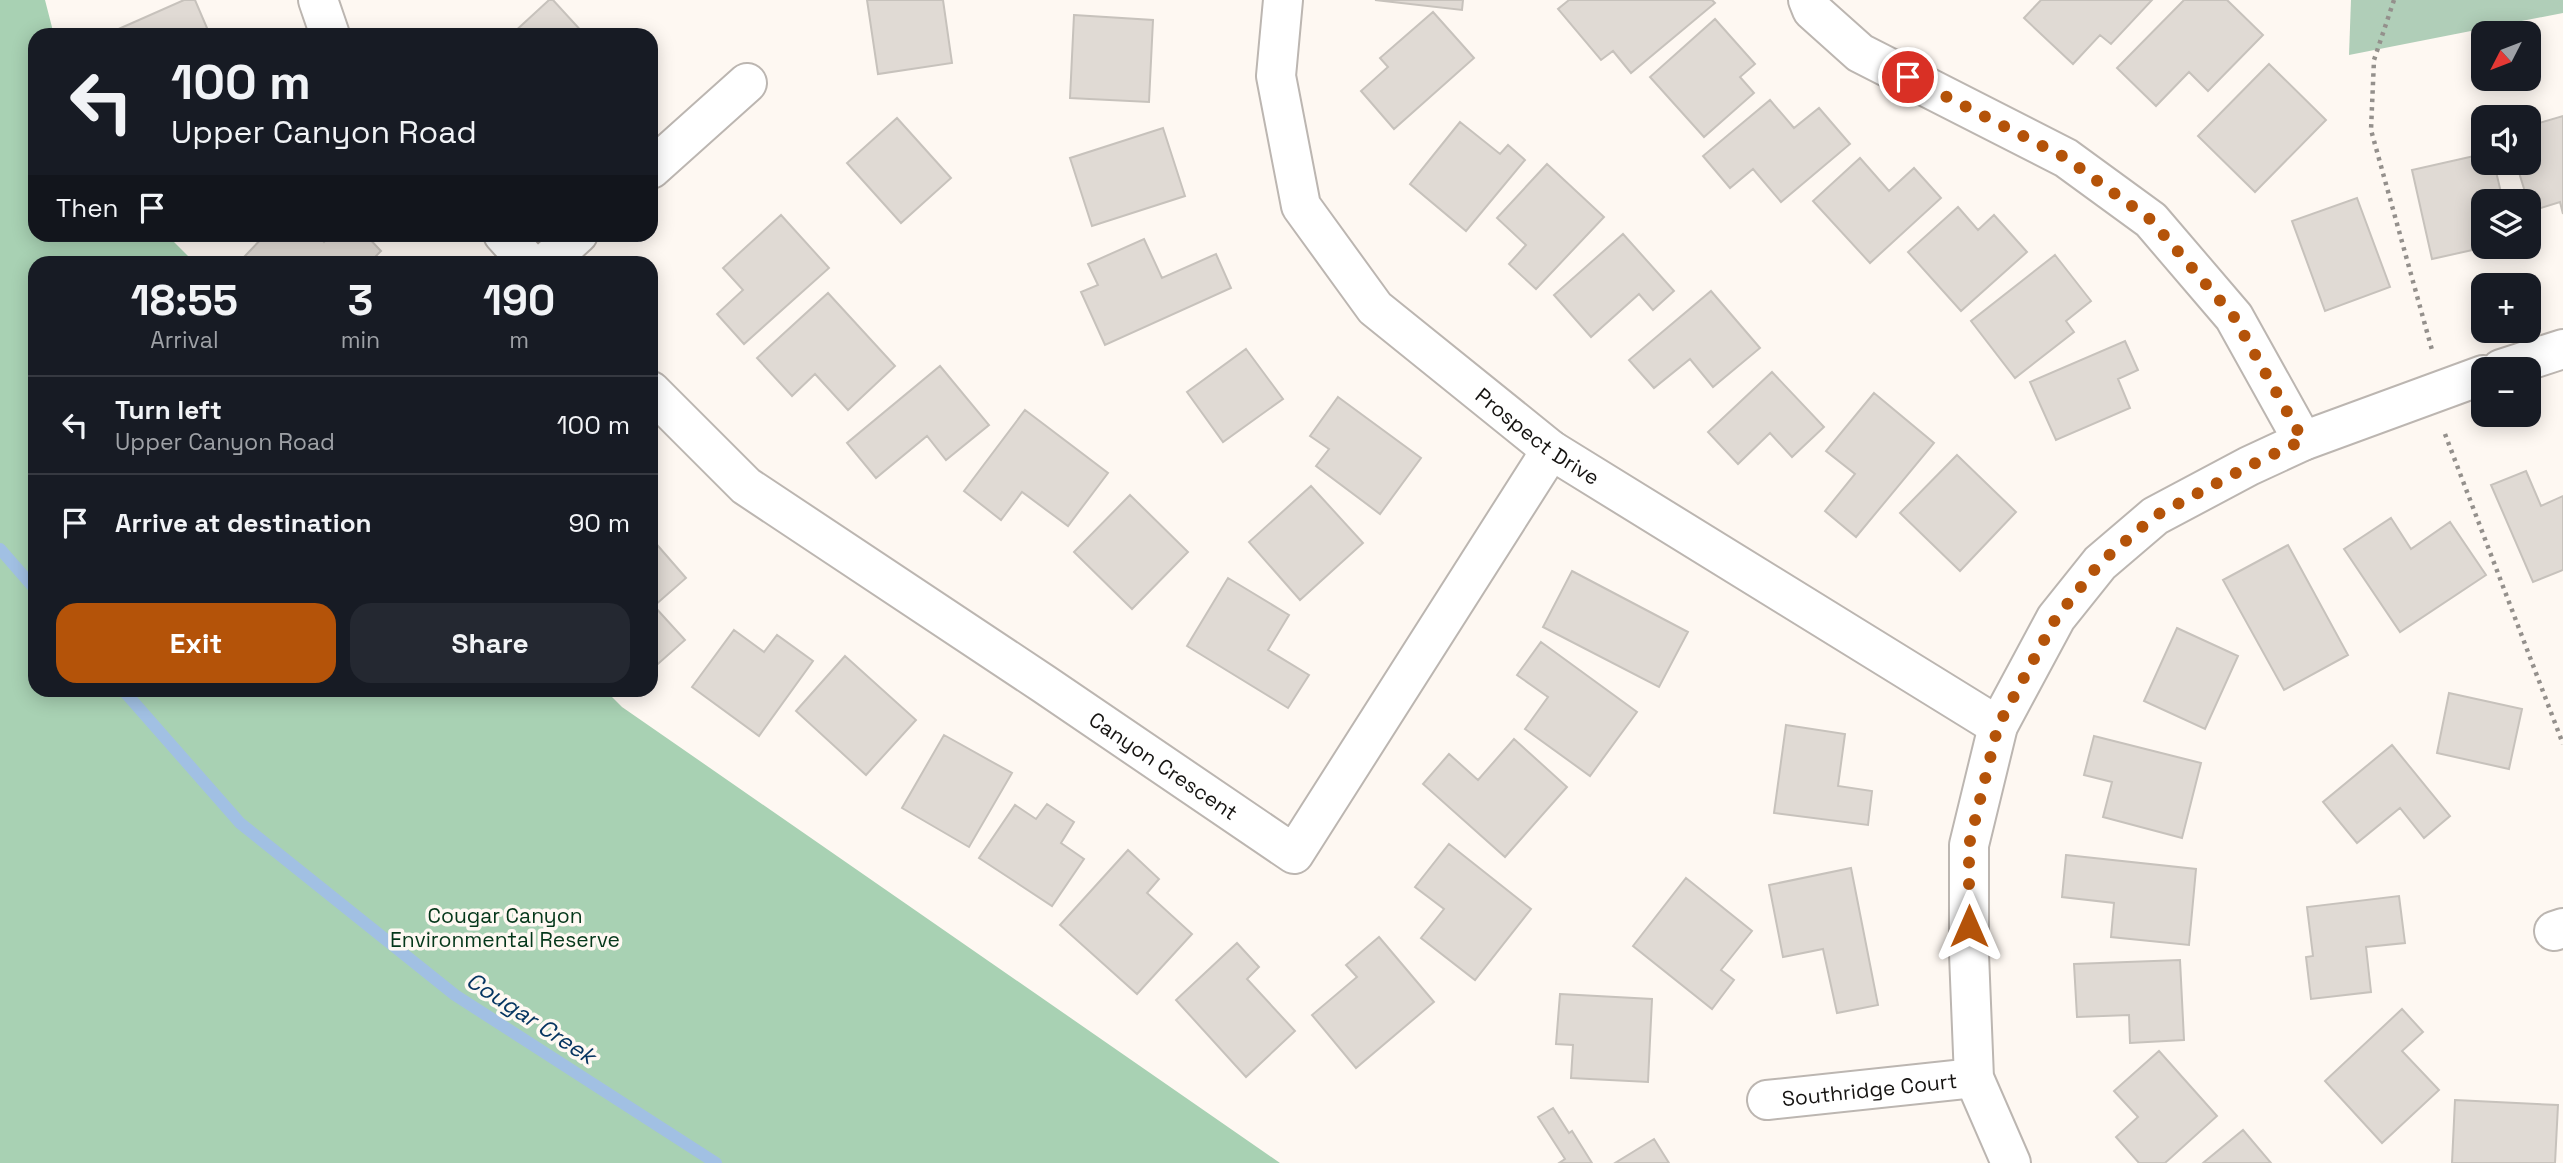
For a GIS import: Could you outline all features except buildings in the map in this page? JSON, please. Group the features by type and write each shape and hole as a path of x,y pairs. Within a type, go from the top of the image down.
{"street":[{"path":"318,0 328,28"},
{"name":"Prospect Drive","path":"1283,0 1276,76 1301,206 1376,308 1551,450 1998,726"},
{"path":"1808,0 1812,10 1860,53 2066,158 2151,220 2234,317 2303,440"},
{"path":"658,163 747,83"},
{"path":"510,242 523,256"},
{"path":"554,256 569,242"},
{"path":"2538,357 2563,349"},
{"path":"2011,1163 1974,1078 1969,954 1969,845 1998,726 2056,618 2100,563 2155,516 2303,440 2471,379"},
{"name":"Canyon Crescent","path":"658,398 747,486 1294,855 1551,450"},
{"name":"Southridge Court","path":"1767,1100 1974,1078"}],"path":[{"path":"2394,0 2374,60 2371,130 2432,350"},
{"path":"2445,434 2563,744"}],"green space":[{"name":"Cougar Canyon Environmental Reserve","path":"0,0 45,0 52,28 28,28 28,242 174,242 188,256 28,256 28,697 612,697 622,707 1280,1163 0,1163"},
{"path":"2351,0 2563,0 2563,13 2522,21 2471,21 2471,31 2349,55"}],"waterway":[{"name":"Cougar Creek","path":"0,549 28,581"},
{"name":"Cougar Creek","path":"129,697 240,823 455,995 716,1163"}],"route":[{"path":"1908,77 2066,158 2151,220 2234,317 2303,440 2155,516 2100,563 2056,618 1998,726 1969,845 1969,926"}]}
